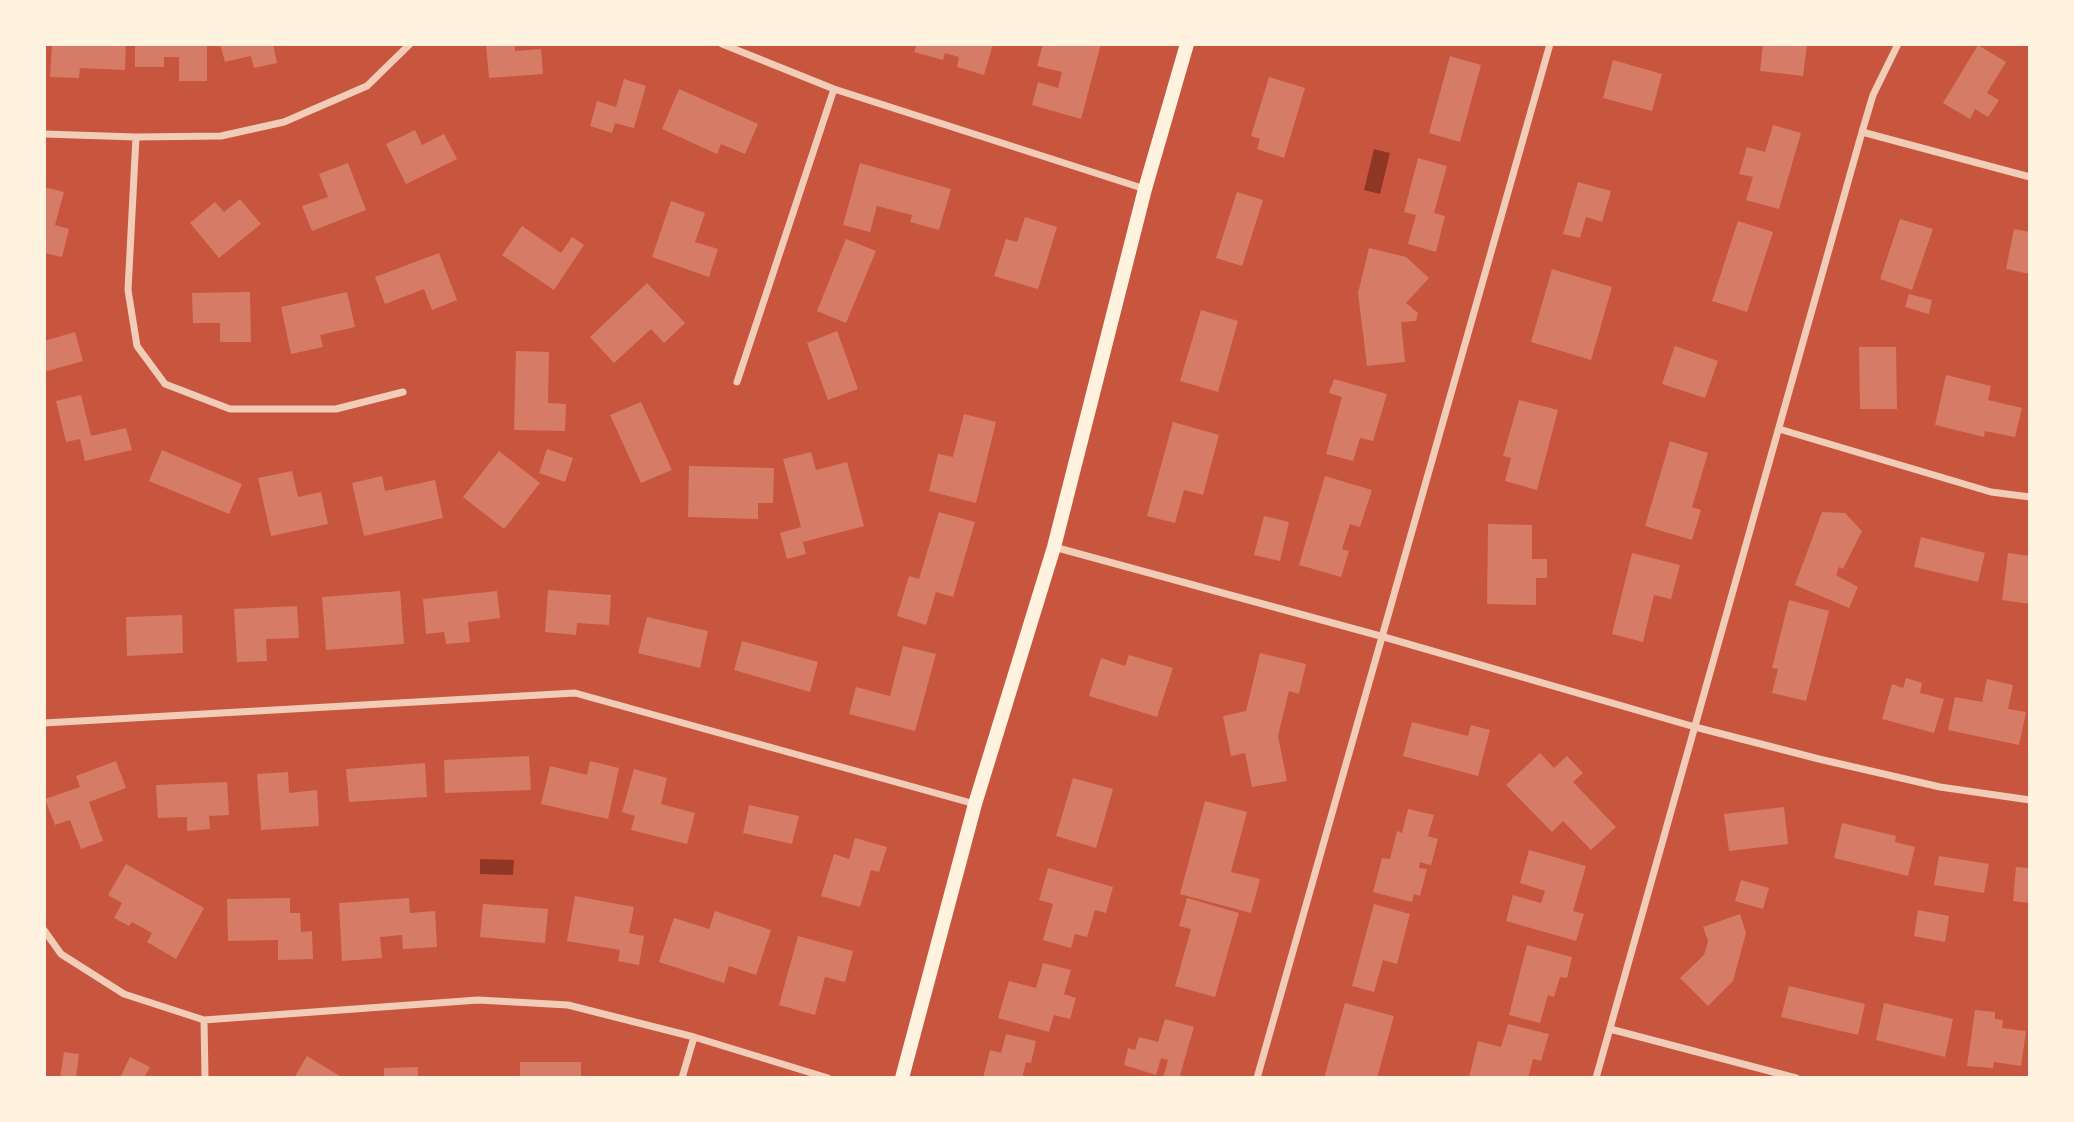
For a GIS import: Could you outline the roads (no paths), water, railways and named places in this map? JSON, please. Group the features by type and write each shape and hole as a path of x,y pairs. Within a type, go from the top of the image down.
{"main road":[{"path":"902,1078 975,804 1054,547 1145,189 1187,44"}],"street":[{"path":"44,134 136,137 220,135 284,122 368,86 410,44"},
{"path":"722,44 834,89 1145,189"},
{"path":"1257,1078 1550,44"},
{"path":"1596,1078 1862,132 1873,95 1898,44"},
{"path":"737,382 834,89"},
{"path":"1862,132 2030,177"},
{"path":"136,137 128,290 137,346 165,384 230,409 336,409 403,392"},
{"path":"1779,429 1991,492 2030,497"},
{"path":"1054,547 1384,637 1695,727 1940,787 2030,800"},
{"path":"44,723 575,693 975,804"},
{"path":"44,930 61,954 124,994 204,1020 478,1000 568,1005 694,1037 828,1078"},
{"path":"204,1020 205,1078"},
{"path":"1610,1030 1796,1078"},
{"path":"682,1078 694,1037"}]}
